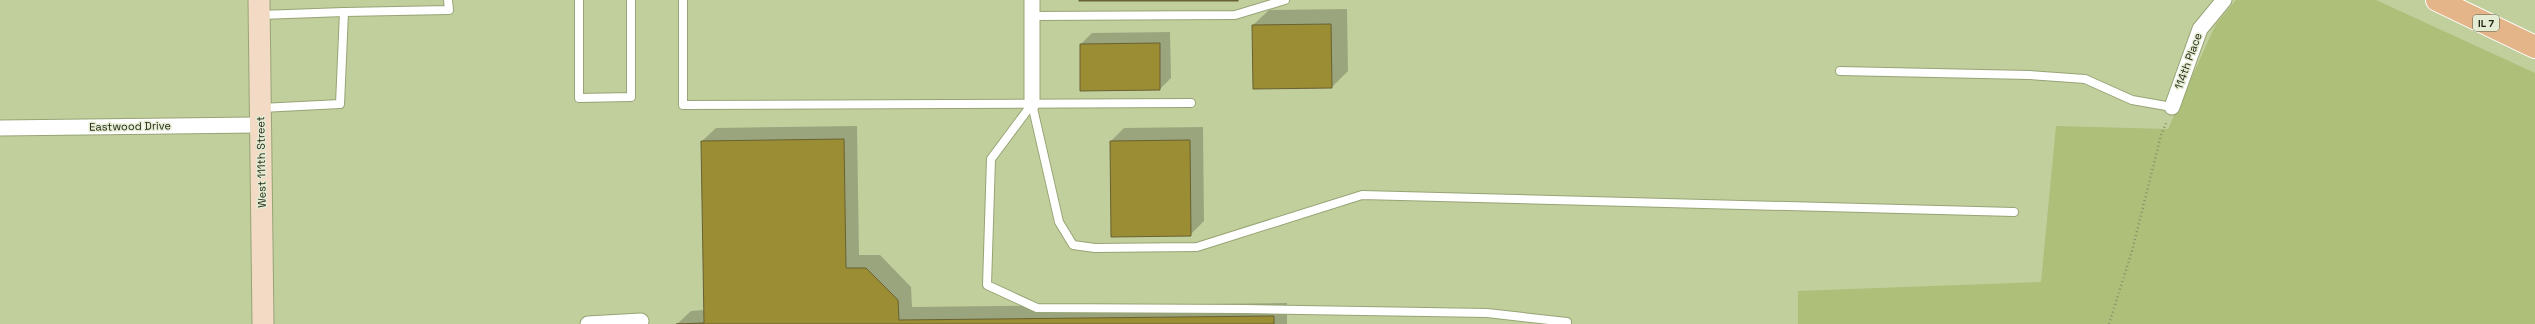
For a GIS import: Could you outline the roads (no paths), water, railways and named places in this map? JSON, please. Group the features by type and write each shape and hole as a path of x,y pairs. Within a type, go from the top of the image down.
{"main road":[{"name":"IL 7","path":"2437,0 2535,47"},
{"name":"West 111th Street","path":"259,8 263,324"}],"street":[{"path":"1032,0 1032,104"},
{"name":"114th Place","path":"2172,107 2200,29 2224,0"},
{"name":"Eastwood Drive","path":"0,128 260,117"},
{"path":"588,324 641,322"}],"lane":[{"path":"259,8 344,12 449,10 448,0"},
{"path":"579,0 579,98 631,97 631,0"},
{"path":"683,0 683,105 1191,104"},
{"path":"1032,16 1235,15 1285,0"},
{"path":"260,117 340,104 344,12"},
{"path":"1840,71 2029,75 2085,79 2132,100 2172,107"},
{"path":"1032,104 1059,222 1073,244 1095,248 1197,247 1362,195 2014,212"},
{"path":"1032,104 991,159 987,285 1037,308 1244,308 1487,313 1567,322 1567,324"}]}
